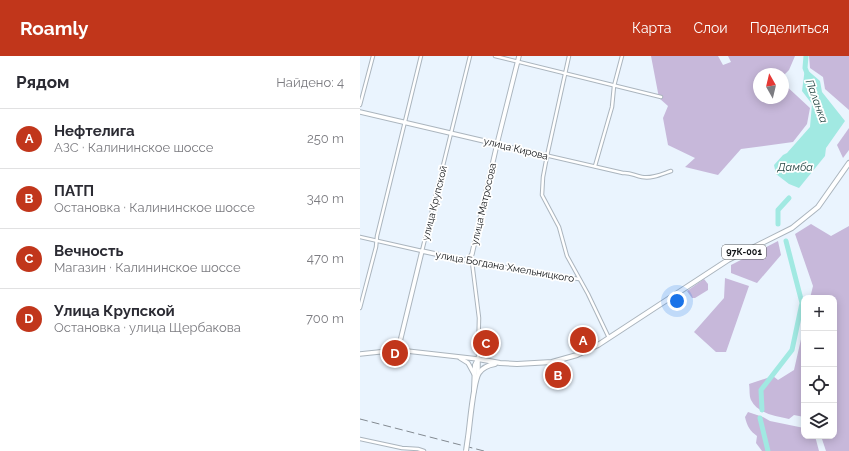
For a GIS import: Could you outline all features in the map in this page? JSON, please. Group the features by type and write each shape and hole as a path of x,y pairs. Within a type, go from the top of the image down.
{"main road":[{"name":"97К-001","path":"478,360 517,364 562,360 588,350 609,338 716,267 792,228 818,207 849,163"},
{"path":"466,451 476,375 475,365 478,360"},
{"name":"97К-001","path":"476,375 487,366 500,363"}],"street":[{"path":"360,105 373,56"},
{"path":"360,308 421,56"},
{"name":"улица Крупской","path":"398,350 470,56"},
{"path":"495,56 661,97"},
{"name":"улица Матросова","path":"471,260 497,144 519,56"},
{"path":"569,56 547,156 543,177 542,195 559,227 567,256 609,338"},
{"path":"595,166 612,106 614,86 622,56"},
{"name":"улица Кирова","path":"360,112 451,132 547,156 623,173 627,172 643,178 656,176 671,171"},
{"name":"улица Богдана Хмельницкого","path":"360,237 463,260 471,260 580,279"},
{"path":"360,354 398,350 457,356 478,360 479,318 471,260"},
{"path":"457,356 468,363 476,375"},
{"path":"360,439 402,449 418,448 424,451"}],"shaded area":[{"path":"651,56 718,56 723,65 731,62 728,56 795,56 789,70 789,68 753,68 753,104 789,104 789,89 810,108 807,124 793,142 741,149 718,175 685,167 695,158 668,145 663,118 668,106 659,98"},
{"path":"809,56 849,56 849,110 825,89 823,77 810,68"},
{"path":"849,128 849,150 843,158 837,145"},
{"path":"811,224 831,236 849,226 849,451 826,451 822,439 837,439 837,295 811,295 813,286 795,234"},
{"path":"778,241 781,255 757,283 731,273 731,265"},
{"path":"725,278 749,286 726,352 716,352 694,332 724,298"},
{"path":"704,279 708,284 708,290 695,298 692,298 687,291"},
{"path":"801,339 801,416 794,415 789,419 763,411 754,405 750,397 749,384 773,376 778,380 794,370"},
{"path":"748,412 770,421 801,427 801,439 816,439 819,451 762,451 756,443 757,436 751,430 745,417"}],"water":[{"name":"Дамба","path":"805,68 820,81 822,92 845,121 826,148 825,156 799,188 789,184 776,174 774,165 810,127 812,104 802,91"}],"waterway":[{"name":"Паланка","path":"806,56 805,68 807,73"},
{"name":"Паланка","path":"778,224 778,210 789,198"},
{"name":"Паланка","path":"762,410 761,390 792,350 802,303 786,241"},
{"name":"Паланка","path":"760,418 768,451"}],"railway":[{"path":"360,419 484,451"}],"place":[{"name":"Нефтелига","path":"583,340"},
{"name":"Вечность","path":"486,343"},
{"name":"Улица Крупской","path":"395,353"},
{"name":"ПАТП","path":"558,375"}]}
